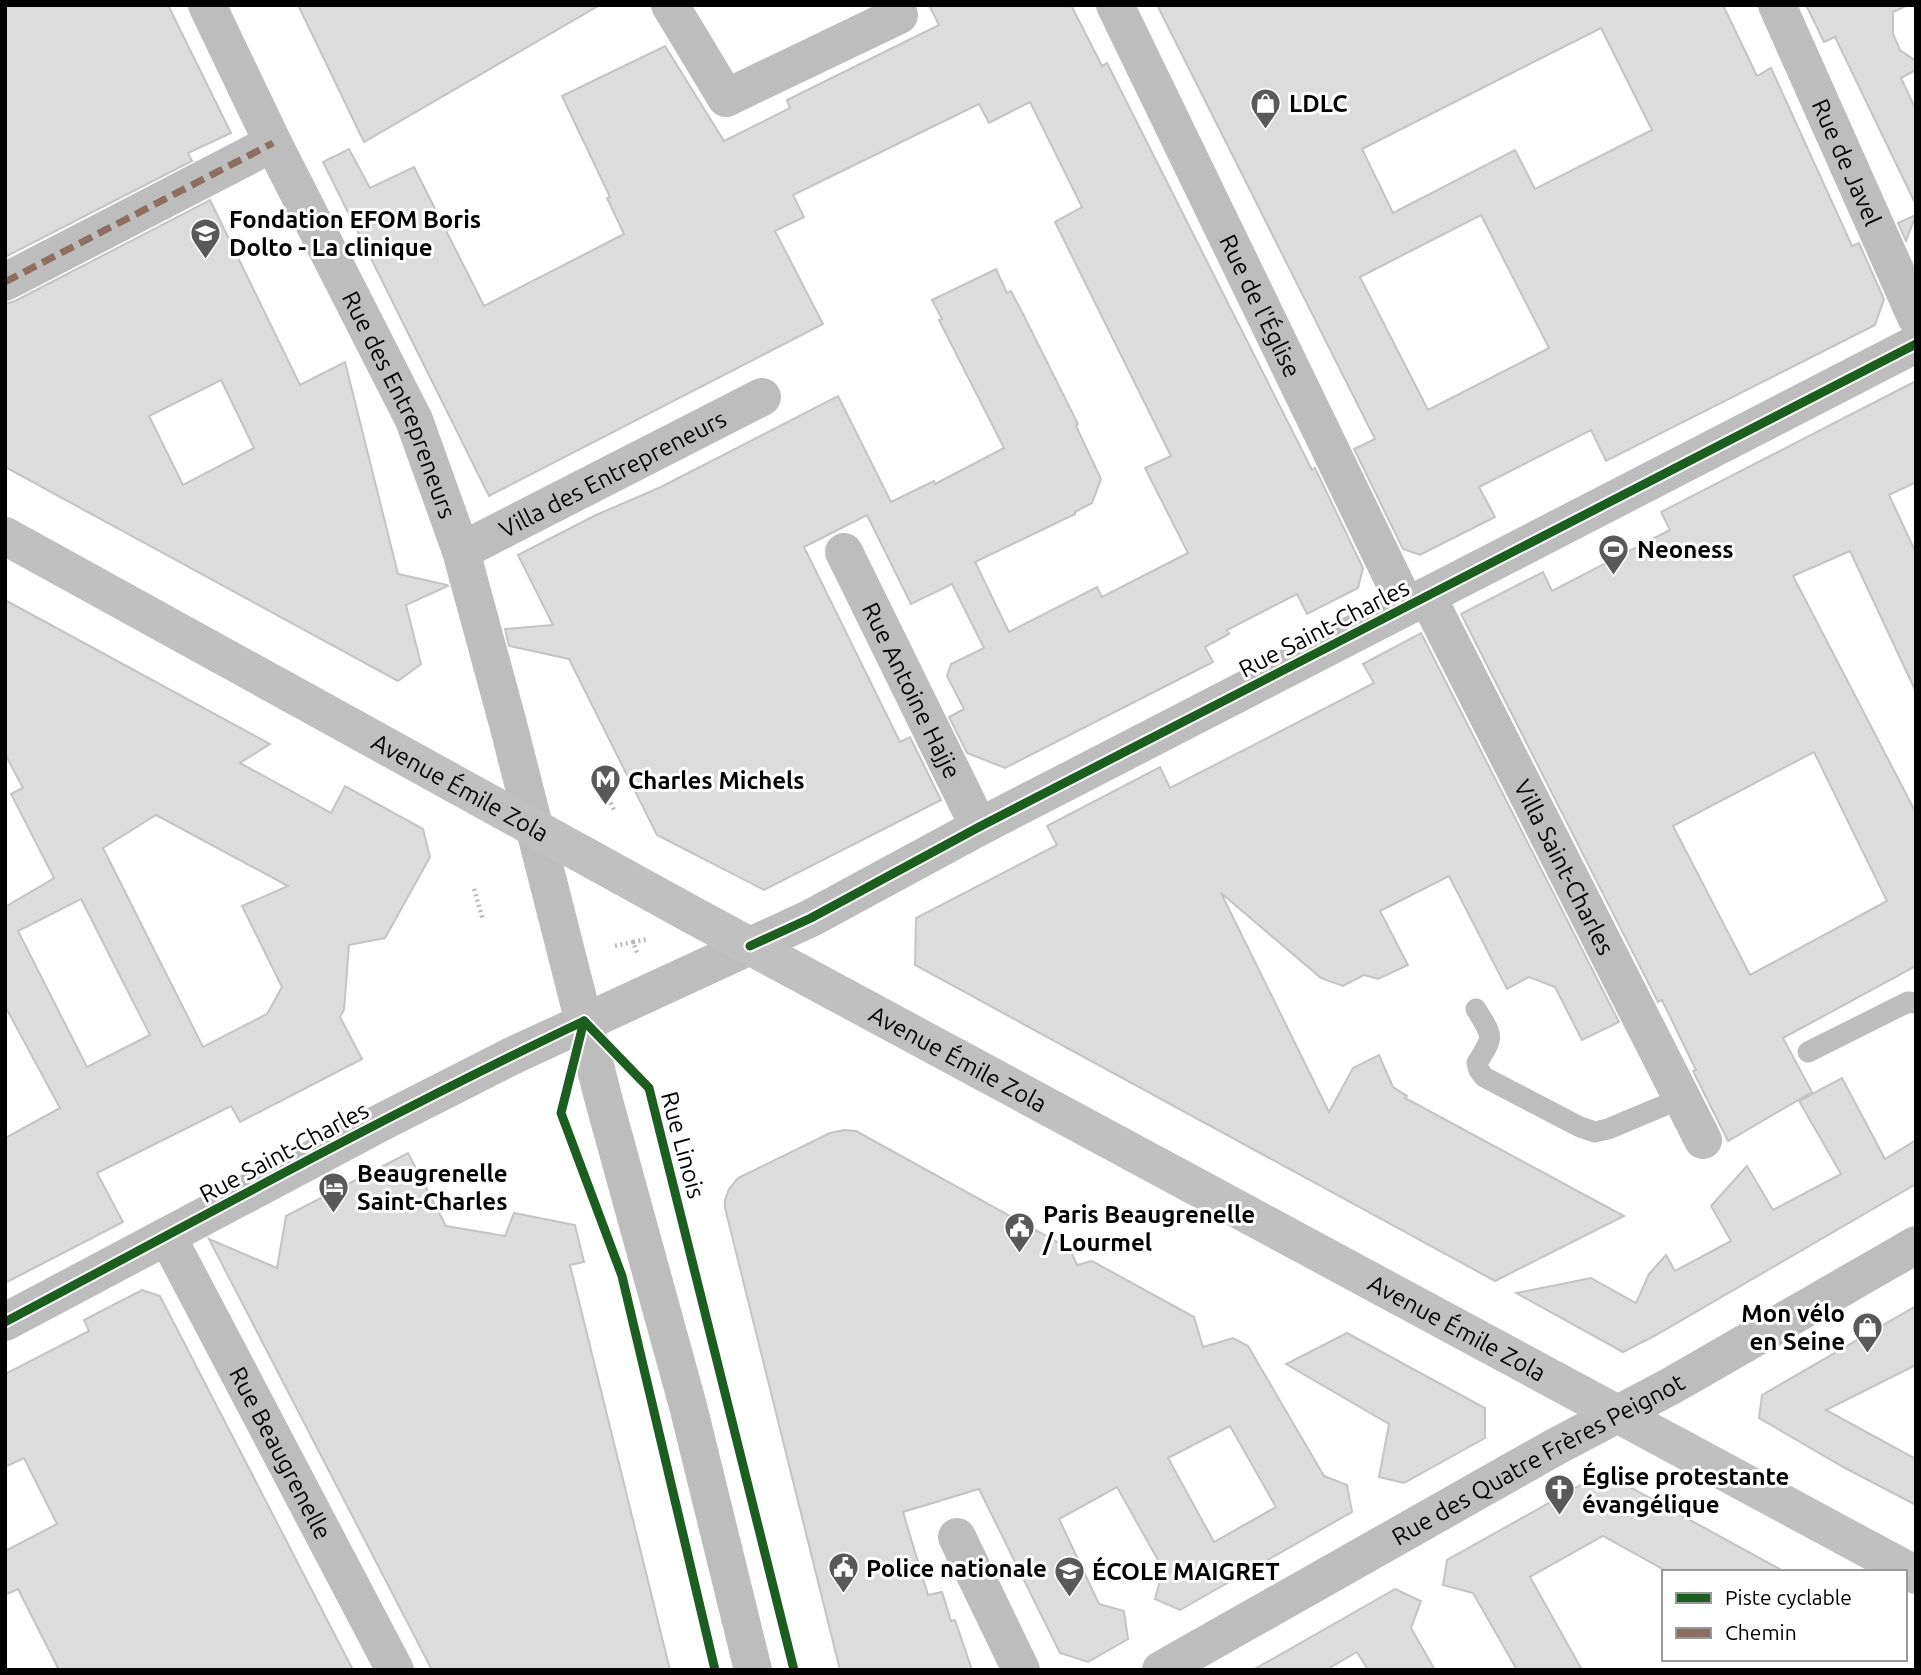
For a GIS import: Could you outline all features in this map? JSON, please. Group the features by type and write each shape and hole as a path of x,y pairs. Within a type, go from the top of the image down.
{"main road":[{"name":"Avenue Émile Zola","path":"5,536 750,946 1907,1570"}],"street":[{"name":"Rue des Entrepreneurs","path":"207,5 273,143 414,420 461,551 584,1021"},
{"path":"670,5 726,98 898,15 893,5"},
{"name":"Rue de l'Église","path":"1115,5 1417,601"},
{"name":"Rue de Javel","path":"1777,5 1916,317"},
{"path":"5,282 273,143"},
{"name":"Rue Saint-Charles","path":"5,1322 514,1055 811,918 979,827 1916,344"},
{"name":"Villa des Entrepreneurs","path":"461,551 762,397"},
{"name":"Rue Antoine Hajje","path":"844,552 979,827"},
{"name":"Villa Saint-Charles","path":"1417,601 1703,1140"},
{"path":"584,1021 688,1406 753,1670"},
{"name":"Rue Beaugrenelle","path":"167,1236 395,1670"},
{"name":"Rue des Quatre Frères Peignot","path":"1161,1670 1555,1447 1671,1386 1916,1245"},
{"path":"957,1537 1021,1670"}],"lane":[{"path":"1808,1052 1908,1002 1916,1003"},
{"path":"1476,1009 1490,1034 1490,1043 1477,1063 1484,1077 1580,1127 1595,1132 1608,1129 1682,1098"}],"path":[{"path":"601,783 615,812"},
{"path":"474,889 483,920"},
{"path":"615,946 647,939"},
{"path":"633,942 642,966"}],"building":[{"path":"5,5 168,5 231,133 188,153 192,161 5,257"},
{"path":"298,5 600,5 364,142"},
{"path":"929,5 1071,5 1102,66 1107,63 1312,470 1315,468 1363,568 1358,588 1307,614 1297,594 1227,630 1229,634 1205,647 1213,662 1005,768 967,753 949,717 964,709 947,676 951,664 984,648 952,584 911,604 867,515 804,547 900,742 910,737 941,800 764,890 657,835 569,659 509,646 505,629 553,625 518,555 596,515 661,487 838,396 891,502 934,481 935,484 1004,448 939,320 942,319 932,300 996,269 1007,293 1011,291 1078,424 1076,426 1101,479 1092,503 1075,514 975,562 1009,632 1097,587 1102,597 1188,553 1145,468 1171,456 1055,222 1082,207 1030,102 989,123 979,104 793,195 804,217 775,231 823,324 489,496 323,162 349,149 370,188 414,167 484,306 624,234 607,198 610,197 562,96 665,46 724,141 790,108 787,100 939,25"},
{"path":"1157,5 1723,5 1757,76 1771,68 1852,246 1859,243 1884,299 1875,325 1606,461 1591,430 1479,487 1495,517 1420,555 1403,549 1354,449 1375,439","holes":["1601,28 1652,130 1535,189 1515,150 1393,213 1362,149","1481,215 1549,348 1428,410 1360,277"]},
{"path":"1806,5 1908,5 1893,12 1893,34 1900,50 1916,61 1916,70 1901,78 1916,110 1916,205 1835,37 1824,42"},
{"path":"210,200 300,385 345,362 398,574 448,586 406,605 421,664 398,681 5,467 5,304","holes":["221,380 254,448 183,485 149,416"]},
{"path":"1916,215 1906,241 1898,223"},
{"path":"1916,381 1916,482 1889,495 1916,553 1916,692 1850,551 1793,576 1916,813 1916,966 1783,1038 1812,1092 1728,1141 1662,1000 1658,1002 1461,614 1543,572 1552,591 1670,530 1661,512","holes":["1814,752 1887,901 1750,975 1673,826"]},
{"path":"5,600 270,744 240,763 331,813 345,786 423,829 430,857 385,938 349,945 344,1010 340,1017 362,1059 240,1122 231,1106 97,1173 123,1222 5,1283 5,1138 60,1108 5,1006 5,907 54,878 11,794 23,788 5,754","holes":["156,815 288,886 242,906 282,987 267,1014 203,1047 103,848","81,899 150,1035 87,1067 18,931"]},
{"path":"1421,633 1619,1022 1582,1040 1555,987 1529,977 1507,989 1449,876 1380,911 1408,965 1378,979 1364,975 1343,986 1321,978 1221,893 1329,1112 1353,1068 1379,1055 1393,1087 1407,1096 1405,1098 1624,1216 1495,1281 915,965 916,918 1057,845 1047,826 1160,767 1170,788 1374,683 1363,664"},
{"path":"1842,1078 1885,1159 1916,1140 1916,1184 1623,1352 1516,1293 1591,1278 1636,1303 1649,1274 1666,1255 1675,1271 1731,1241 1711,1206 1747,1166 1773,1210 1841,1174 1799,1101"},
{"path":"856,1131 1070,1249 1077,1265 1092,1261 1194,1317 1203,1347 1233,1338 1248,1346 1324,1476 1347,1485 1352,1512 1180,1610 1155,1599 1163,1569 1117,1487 1059,1519 1099,1604 1124,1611 1128,1639 1088,1662 1060,1653 979,1489 903,1512 928,1595 942,1592 972,1670 840,1670 725,1208 729,1189 738,1178 830,1133","holes":["1230,1426 1276,1507 1214,1542 1168,1458"]},
{"path":"408,1153 446,1226 505,1236 514,1213 575,1225 584,1262 570,1265 670,1670 432,1670 209,1239 277,1268 286,1216"},
{"path":"142,1290 160,1296 353,1670 59,1670 18,1589 5,1595 5,1551 57,1524 24,1458 5,1467 5,1374 89,1331 84,1320"},
{"path":"1916,1306 1916,1365 1826,1410 1916,1459 1916,1505 1759,1418 1762,1395"},
{"path":"1347,1333 1485,1408 1485,1438 1404,1483 1379,1477 1389,1424 1286,1364"},
{"path":"1617,1480 1781,1570 1664,1570 1603,1536 1530,1577 1582,1670 1517,1670 1473,1593 1443,1585 1447,1560 1588,1481"},
{"path":"1395,1589 1421,1601 1411,1628 1435,1670 1368,1670 1357,1652 1326,1670 1253,1670"}],"marked path":[{"path":"5,282 273,143"}],"cycle path":[{"path":"750,946 811,918 979,827 1916,344"},
{"name":"Rue Linois","path":"584,1021 649,1088 794,1670"},
{"path":"584,1021 561,1113 622,1276 715,1670"},
{"path":"5,1322 365,1130 584,1021"}],"place":[{"name":"LDLC","path":"1266,130"},
{"name":"Fondation EFOM Boris Dolto - La clinique","path":"206,260"},
{"name":"Neoness","path":"1614,576"},
{"name":"Charles Michels","path":"605,807"},
{"name":"Beaugrenelle Saint-Charles","path":"334,1214"},
{"name":"Paris Beaugrenelle / Lourmel","path":"1020,1255"},
{"name":"Mon vélo en Seine","path":"1868,1354"},
{"name":"Église protestante évangélique","path":"1559,1517"},
{"name":"Police nationale","path":"843,1595"},
{"name":"ÉCOLE MAIGRET","path":"1069,1598"}]}
